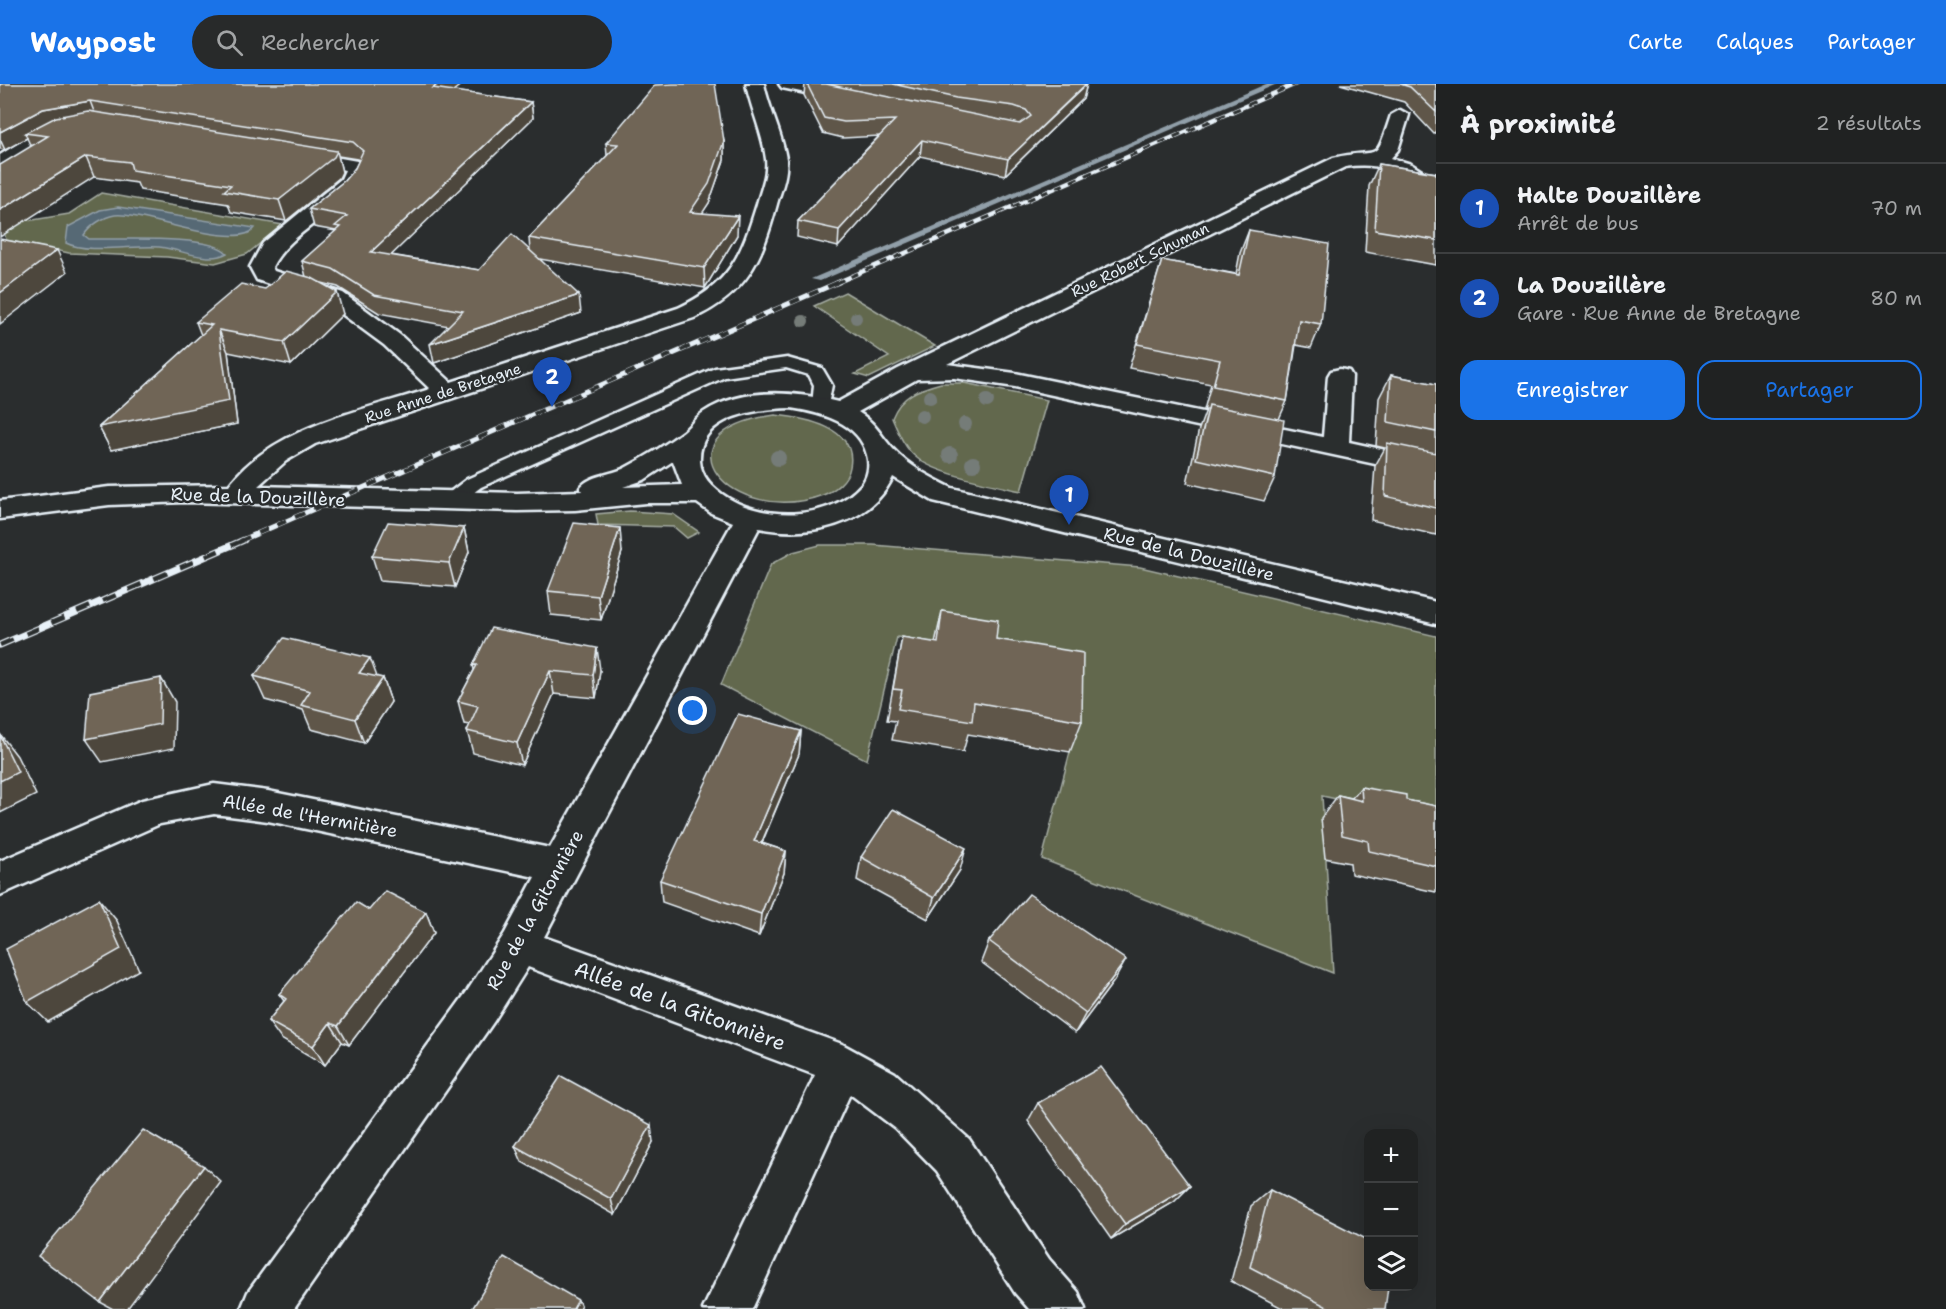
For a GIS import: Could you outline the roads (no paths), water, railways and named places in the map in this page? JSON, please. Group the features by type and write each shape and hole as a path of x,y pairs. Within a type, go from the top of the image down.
{"street":[{"name":"Rue Anne de Bretagne","path":"236,495 243,484 274,456 306,438 687,313 705,306 724,292 744,269 753,252 777,168 755,84"},
{"path":"788,84 870,102"},
{"path":"1378,160 1389,150 1400,115"},
{"path":"0,163 48,133 64,127 87,124"},
{"path":"273,152 342,162 355,168 356,173 350,182 271,248 261,267 265,274 335,297 392,340 446,391"},
{"name":"Rue Robert Schuman","path":"830,409 1340,162 1378,160 1417,174 1436,192"},
{"name":"Rue Robert Schuman","path":"906,374 954,370 992,375 1436,469"},
{"path":"1335,448 1340,376"},
{"path":"791,400 830,409 862,425 878,442 884,461 880,481 866,498 853,507 814,521 782,522 750,518 723,508 702,494 688,475 685,456 693,436 709,420 732,408 761,402 791,400"},
{"name":"Rue de la Douzillère","path":"517,502 581,491 617,481 693,436"},
{"name":"Rue de la Douzillère","path":"881,452 910,478 943,495 1436,613"},
{"name":"Rue de la Douzillère","path":"0,510 109,496 236,495 517,502 575,501 646,494 702,494"},
{"name":"Rue de la Douzillère","path":"853,507 902,497 943,495"},
{"name":"Rue de la Gitonnière","path":"265,1309 480,1007 519,946 560,866 750,518"},
{"name":"Allée de l'Hermitière","path":"0,879 83,840 155,810 214,799 268,806 560,866"},
{"name":"Allée de la Gitonnière","path":"519,946 842,1065 880,1088 910,1113 953,1155 1032,1276 1061,1309"},
{"path":"727,1309 842,1065"}],"lane":[{"path":"447,502 474,483 720,372 787,363 816,372 823,385 830,409"}],"water":[{"path":"118,207 255,228 245,234 229,236 127,215 115,215 98,222 84,235 89,239 183,240 218,247 227,253 211,257 159,247 98,249 66,243 68,227 100,210"}],"waterway":[{"path":"816,279 1273,84"}],"railway":[{"path":"836,283 1296,84"},
{"path":"240,541 839,282"},
{"path":"0,645 244,540"}],"place":[{"name":"La Douzillère","path":"552,407"},
{"name":"Halte Douzillère","path":"1069,525"}]}
